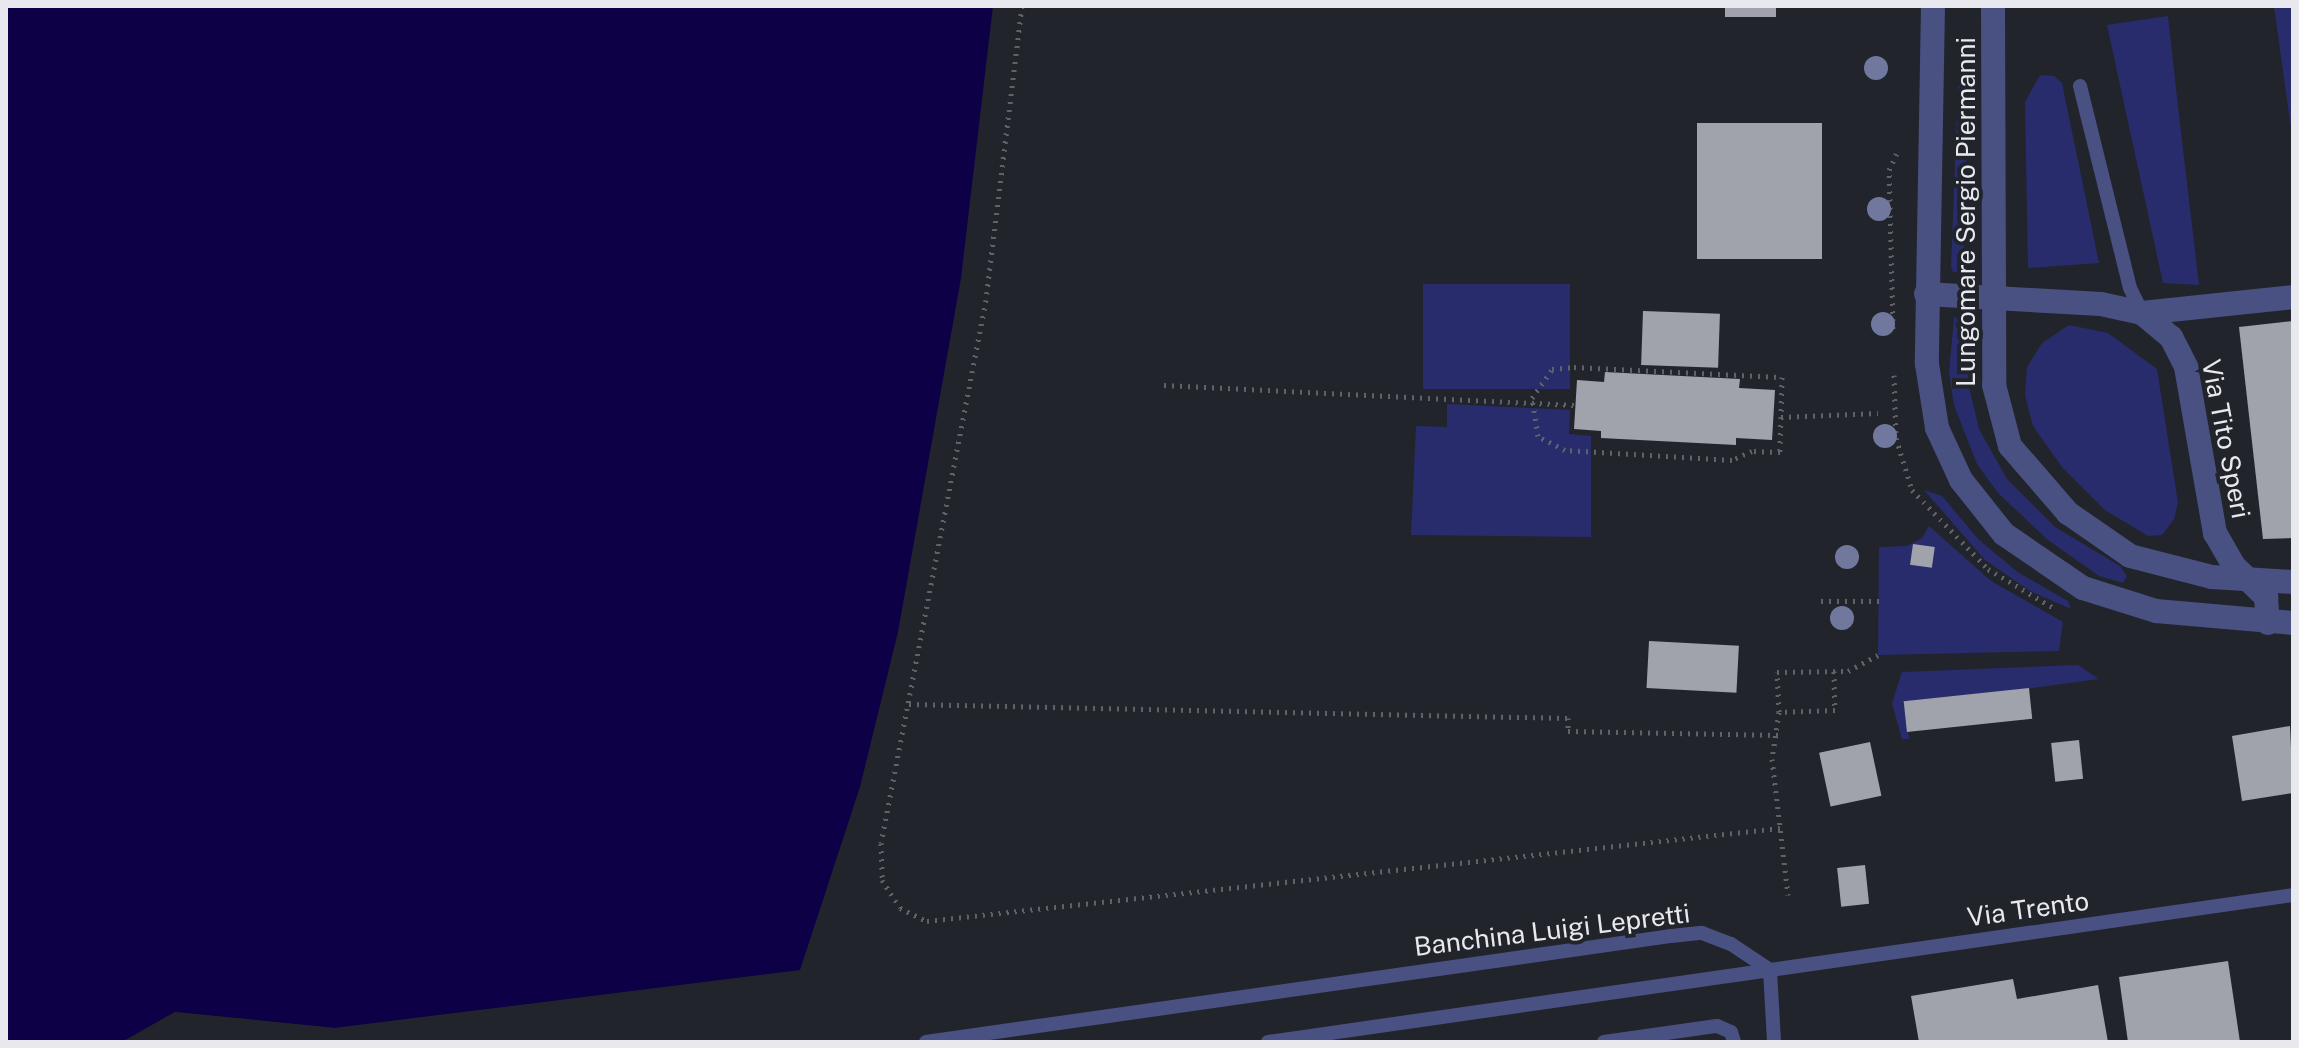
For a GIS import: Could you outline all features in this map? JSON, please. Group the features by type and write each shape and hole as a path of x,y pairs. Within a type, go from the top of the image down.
{"street":[{"name":"Lungomare Sergio Piermanni","path":"1933,6 1927,364 1937,428 1968,490 2004,534 2050,568 2107,597 2156,611 2293,623"},
{"name":"Lungomare Sergio Piermanni","path":"1993,6 1994,385 2010,446 2050,495 2100,537 2130,556 2172,570 2249,581 2293,582"},
{"name":"Via Tito Speri","path":"1926,294 2101,304 2142,313 2293,297"},
{"name":"Via Tito Speri","path":"2142,313 2171,337 2186,367 2215,533 2222,550 2269,602 2268,623"}],"lane":[{"name":"Via Tito Speri","path":"2080,86 2130,288 2142,313"},
{"name":"Via Trento","path":"1770,970 2293,895"},
{"name":"Banchina Luigi Lepretti","path":"926,1042 1702,933 1717,938 1770,970"},
{"path":"1268,1042 1770,970 1774,1042"},
{"path":"1604,1042 1717,1026 1731,1032 1734,1042"}],"path":[{"path":"1022,6 986,300 881,843 882,880 900,908 927,921 1780,828"},
{"path":"1563,367 1782,377 1781,417 1780,452 1752,451 1732,460 1565,450 1538,436 1531,403 1542,377 1563,367"},
{"path":"1164,385 1575,405"},
{"path":"1781,417 1878,413"},
{"path":"1821,601 1879,601"},
{"path":"1788,895 1772,759 1779,735 1777,672 1848,671 1878,655"},
{"path":"1779,712 1835,710 1834,671"},
{"path":"908,704 1568,718 1568,731 1779,735"}],"shaded area":[{"path":"6,6 993,6 961,278 898,632 860,787 800,970 335,1028 175,1012 122,1042 6,1042"},
{"path":"2274,6 2293,6 2293,142 2285,86"},
{"path":"2168,16 2199,285 2163,283 2107,25"},
{"path":"1959,61 1970,68 1963,272 1953,272 1951,266"},
{"path":"2040,75 2054,76 2062,83 2099,263 2028,268 2025,102"},
{"path":"1423,284 1570,284 1570,389 1423,389"},
{"path":"1954,317 1965,323 1969,387 1979,429 2007,479 2055,527 2120,566 2127,576 2123,583 2099,576 2048,540 1998,493 1977,464 1954,405 1949,372"},
{"path":"2069,325 2108,333 2157,369 2178,503 2174,519 2162,535 2148,536 2105,510 2062,467 2033,426 2025,395 2027,367 2042,343"},
{"path":"1447,404 1570,410 1569,434 1591,436 1591,537 1411,535 1416,426 1447,427"},
{"path":"1924,490 1942,496 1979,540 2019,573 2068,601 2071,609 2030,591 1985,560"},
{"path":"1929,526 1991,581 2063,622 2059,651 1878,655 1879,547 1907,546 1922,538"},
{"path":"2078,665 2099,679 1905,705 1909,739 1902,739 1892,703 1902,672"}],"pier":[{"path":"805,970 335,1032 175,1016 122,1042 175,1012 335,1028"}],"building":[{"path":"1725,6 1776,6 1776,17 1725,17"},
{"path":"1697,123 1822,123 1822,259 1697,259"},
{"path":"1643,311 1720,314 1718,368 1641,365"},
{"path":"2293,321 2293,538 2263,539 2239,327"},
{"path":"1605,372 1740,379 1739,388 1775,390 1772,440 1736,438 1736,445 1601,438 1601,431 1574,429 1577,380 1604,382"},
{"path":"1913,544 1935,547 1932,568 1910,565"},
{"path":"1649,641 1739,646 1736,693 1647,688"},
{"path":"2029,688 2032,719 1907,732 1904,701"},
{"path":"2290,726 2293,793 2242,801 2232,736"},
{"path":"2079,740 2083,779 2055,782 2051,743"},
{"path":"1870,742 1881,796 1831,807 1819,753"},
{"path":"1865,865 1869,904 1841,907 1837,868"},
{"path":"2228,961 2240,1042 2128,1042 2119,977"},
{"path":"2013,979 2017,999 2098,985 2108,1042 1919,1042 1911,996"}]}
